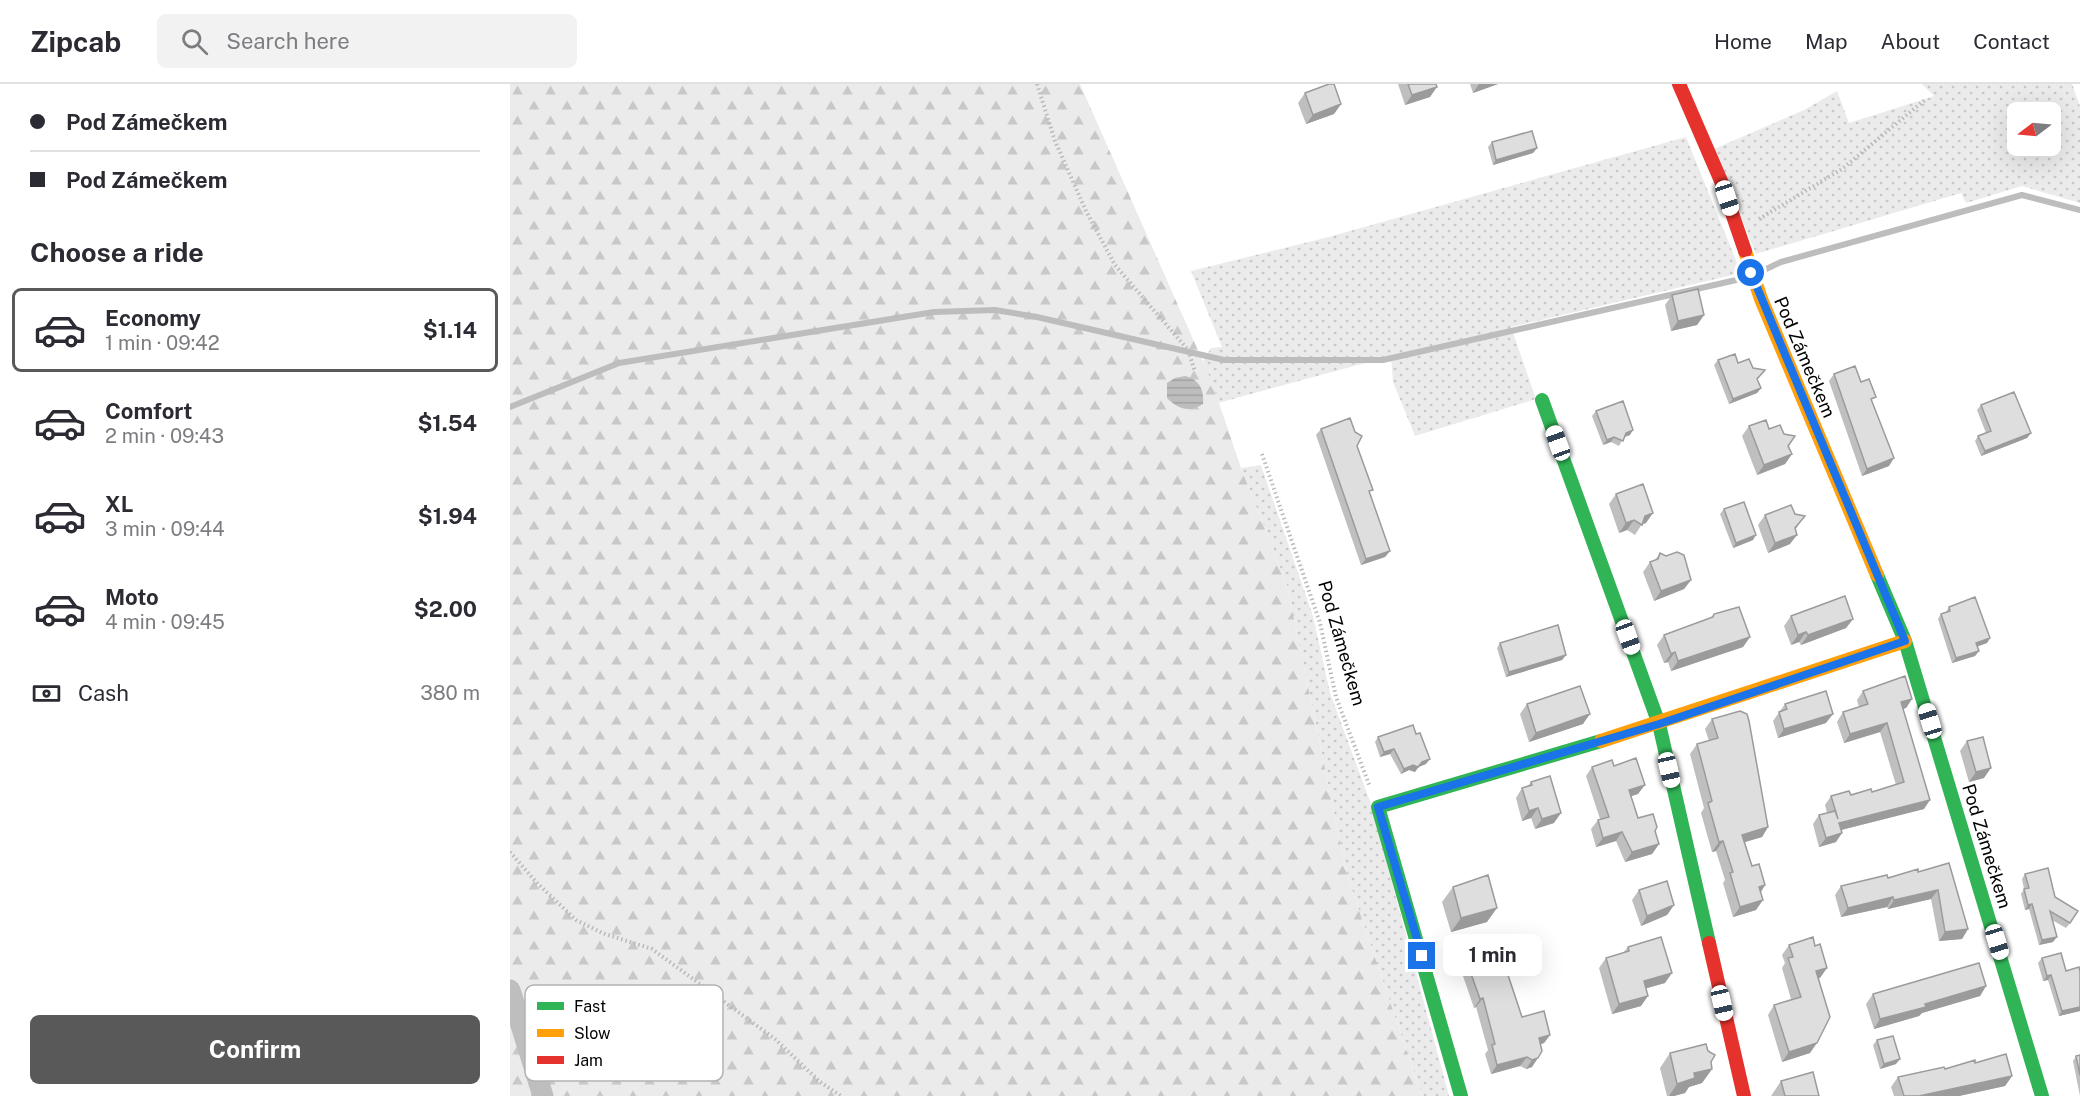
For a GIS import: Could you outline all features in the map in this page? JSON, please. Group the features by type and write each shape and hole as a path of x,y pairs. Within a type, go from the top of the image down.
{"street":[{"name":"Pod Zámečkem","path":"1679,84 1721,181 1752,276 1905,641 2042,1096"},
{"path":"1542,400 1659,724 1744,1096"},
{"path":"1461,1096 1378,807 1659,724 1905,641"},
{"path":"510,990 525,1038"},
{"path":"538,1081 543,1096"}],"path":[{"path":"1038,84 1055,141 1086,211 1115,265 1188,350 1195,372"},
{"path":"1738,232 1842,169 1926,99"},
{"name":"Pod Zámečkem","path":"1262,454 1320,623 1336,697 1378,807"},
{"path":"510,852 537,883 576,920 602,933 652,949 701,985"},
{"path":"723,1002 775,1040 820,1082 841,1096"}],"green space":[{"path":"510,84 1080,84 1212,382 1241,468 1287,585 1347,875 1422,1096 510,1096"},
{"path":"1922,84 2072,84 2080,106 2080,203 2022,186 1966,203 1961,193 1756,254 1714,149 1804,110 1837,91 1849,123 1934,96"},
{"path":"1686,137 1741,273 1511,327 1536,399 1415,436 1393,382 1391,356 1218,403 1203,361 1211,348 1222,347 1191,271 1325,238"},
{"path":"1261,465 1313,616 1330,693 1371,804 1449,1096 1422,1096 1347,875 1287,585 1241,468"}],"shaded area":[{"path":"1185,376 1198,383 1202,390 1203,404 1198,407 1188,409 1180,407 1167,398 1167,383"}],"building":[{"path":"1334,84 1341,104 1313,115 1305,93"},
{"path":"1408,84 1436,84 1437,87 1412,95"},
{"path":"1532,131 1537,148 1496,160 1492,142"},
{"path":"1698,289 1704,315 1678,321 1672,295"},
{"path":"1735,354 1738,363 1749,359 1753,368 1765,370 1757,379 1761,388 1733,399 1718,360"},
{"path":"1855,366 1861,382 1869,379 1876,397 1871,399 1894,458 1867,469 1834,374"},
{"path":"2014,392 2031,433 1985,451 1978,436 1991,431 1981,405"},
{"path":"1623,401 1633,430 1626,433 1623,441 1614,437 1607,440 1596,411"},
{"path":"1350,418 1355,432 1362,436 1357,446 1373,490 1369,491 1390,551 1366,559 1321,429"},
{"path":"1766,420 1769,429 1780,425 1784,434 1795,436 1788,446 1792,454 1764,465 1749,426"},
{"path":"1643,484 1653,513 1645,516 1642,525 1634,520 1626,523 1616,494"},
{"path":"1744,502 1756,535 1736,543 1724,509"},
{"path":"1791,505 1795,514 1805,516 1795,528 1797,535 1775,543 1765,515"},
{"path":"1677,552 1684,555 1691,580 1661,591 1650,562 1658,559 1660,553 1666,556"},
{"path":"1845,596 1853,619 1808,635 1806,632 1798,635 1791,616"},
{"path":"1975,597 1990,638 1976,643 1979,651 1956,658 1941,614 1950,611 1949,607"},
{"path":"1739,607 1750,637 1678,661 1675,652 1671,654 1664,635 1713,617 1714,614"},
{"path":"1558,625 1566,655 1509,672 1500,643"},
{"path":"1905,676 1912,699 1901,702 1930,800 1839,823 1842,833 1826,838 1819,815 1835,811 1838,819 1831,796 1849,791 1851,795 1871,789 1872,792 1904,782 1887,723 1850,734 1843,712 1868,704 1863,691"},
{"path":"1580,686 1590,714 1536,733 1527,704"},
{"path":"1826,691 1833,714 1784,729 1779,712 1787,709 1785,704"},
{"path":"1740,711 1747,714 1749,721 1768,827 1742,835 1752,866 1759,864 1765,885 1759,887 1763,900 1740,907 1730,873 1733,872 1723,841 1719,842 1708,803 1712,801 1697,744 1718,738 1712,719"},
{"path":"1413,725 1416,734 1420,733 1430,759 1422,762 1418,767 1413,765 1404,769 1394,749 1384,752 1378,737"},
{"path":"1983,737 1991,768 1976,772 1967,741"},
{"path":"1636,758 1645,785 1629,790 1638,818 1653,814 1659,844 1632,852 1622,832 1603,838 1598,820 1609,817 1592,767 1612,760 1614,766"},
{"path":"1550,776 1561,813 1542,819 1538,808 1529,811 1522,788 1532,785 1531,782"},
{"path":"1949,863 1968,929 1945,932 1938,890 1894,900 1893,897 1848,908 1841,886 1887,875 1888,878 1918,869 1918,872"},
{"path":"2048,868 2055,897 2078,911 2070,923 2050,911 2057,937 2042,940 2032,904 2028,905 2024,889 2029,888 2025,874"},
{"path":"1488,875 1497,908 1461,918 1453,887"},
{"path":"1667,881 1674,905 1647,916 1639,890"},
{"path":"1661,937 1672,973 1644,981 1648,996 1619,1004 1606,958 1629,951 1628,947"},
{"path":"1813,937 1815,946 1820,944 1827,968 1816,971 1830,1017 1817,1043 1789,1052 1774,1005 1801,997 1788,958 1793,957 1789,945"},
{"path":"1499,948 1522,1017 1544,1011 1550,1035 1539,1038 1542,1051 1538,1058 1532,1060 1527,1057 1497,1065 1492,1045 1495,1044 1483,998 1480,999 1469,968 1485,963 1482,952"},
{"path":"2061,953 2066,971 2079,967 2080,972 2080,1007 2062,1011 2051,975 2047,976 2042,958"},
{"path":"1979,963 1986,986 1925,1004 1926,1007 1880,1019 1873,994"},
{"path":"1893,1036 1900,1059 1884,1064 1877,1040"},
{"path":"1706,1044 1708,1051 1715,1055 1711,1062 1712,1069 1694,1073 1695,1078 1677,1084 1670,1053"},
{"path":"2006,1054 2012,1076 1919,1096 1904,1096 1898,1077 1944,1067 1945,1069 1975,1060 1975,1063"},
{"path":"2080,1055 2080,1075 2076,1056"},
{"path":"1813,1072 1819,1096 1785,1096 1781,1081"}],"waterway":[{"path":"1760,272 1781,262 2022,195 2080,210"},
{"path":"510,407 619,363 934,312 995,310 1037,317 1224,360 1383,360 1745,278"}],"traffic: fast":[{"path":"1542,400 1659,724 1709,943"},
{"path":"1877,575 1905,641 2042,1096"},
{"path":"1461,1096 1378,807 1601,741"}],"traffic: slow":[{"path":"1745,251 1761,299 1877,575"},
{"path":"1601,741 1905,641"}],"traffic: jam":[{"path":"1679,84 1721,181 1745,251"},
{"path":"1709,943 1744,1096"}],"route":[{"path":"1422,956 1378,807 1659,724 1905,641 1751,273"}]}
